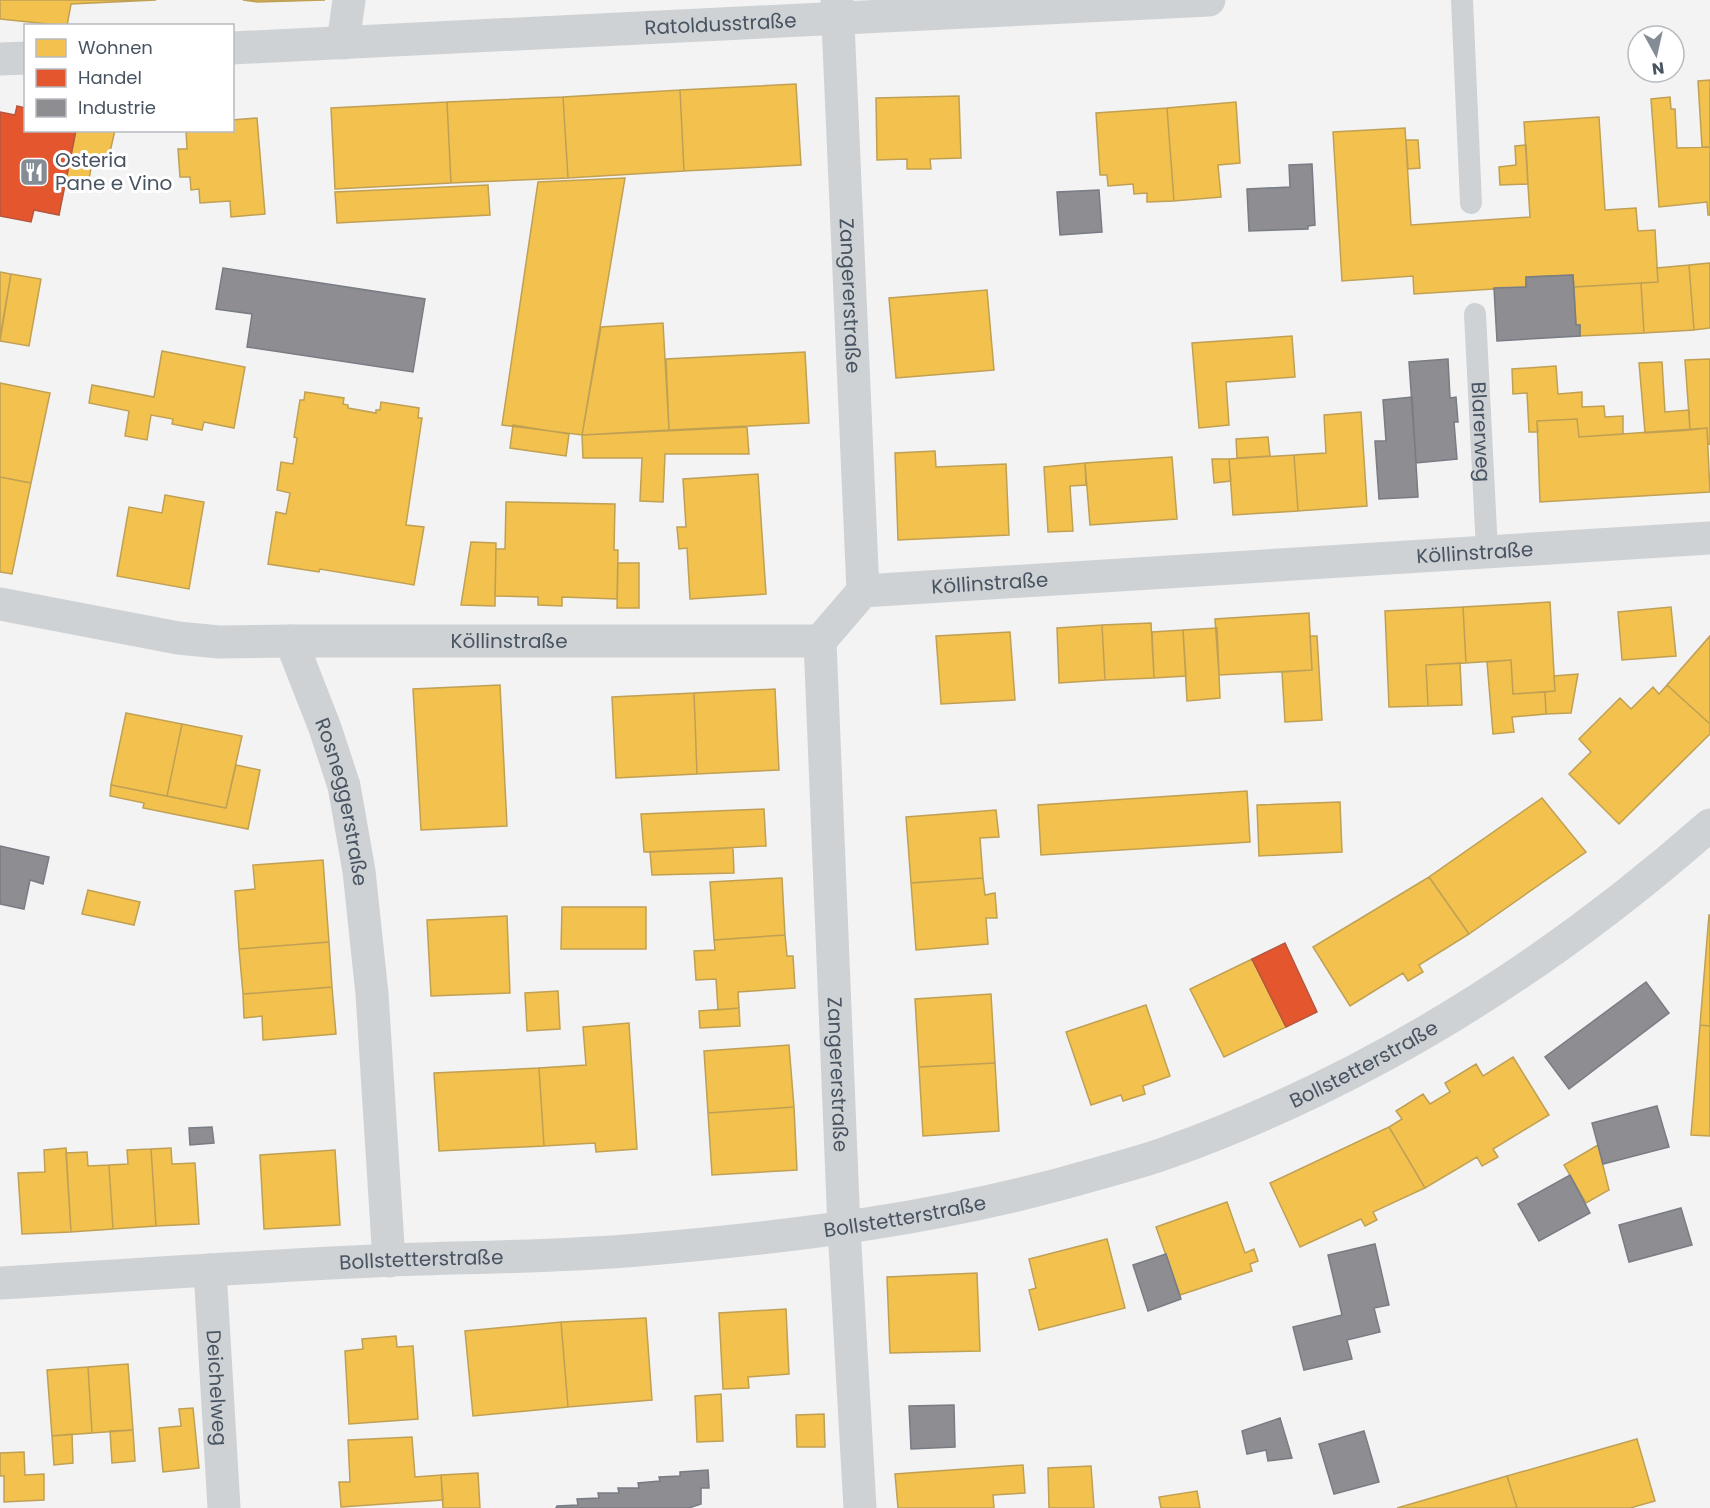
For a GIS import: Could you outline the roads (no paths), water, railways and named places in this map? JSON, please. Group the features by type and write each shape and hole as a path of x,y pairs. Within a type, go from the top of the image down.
{"street":[{"path":"343,43 350,0"},
{"name":"Ratoldusstraße","path":"234,48 343,43 837,9 1209,0"},
{"name":"Zangererstraße","path":"837,9 863,591"},
{"path":"0,59 24,58"},
{"name":"Köllinstraße","path":"863,591 1710,538"},
{"path":"820,641 863,591"},
{"path":"0,604 178,638 219,642 291,641"},
{"name":"Köllinstraße","path":"291,641 820,641"},
{"name":"Rosneggerstraße","path":"291,641 325,728 344,786 359,871 372,994 389,1260"},
{"name":"Zangererstraße","path":"820,641 844,1228 860,1508"},
{"name":"Bollstetterstraße","path":"0,1282 389,1260 635,1250 844,1228 980,1204 1063,1184 1165,1154 1279,1107 1352,1072 1456,1015 1526,970 1612,908 1710,825"},
{"name":"Deichelweg","path":"210,1270 224,1508"}],"lane":[{"path":"1462,0 1471,203"},
{"name":"Blarerweg","path":"1475,314 1487,552"}],"place":[{"name":"Osteria Pane e Vino","path":"34,172"}]}
